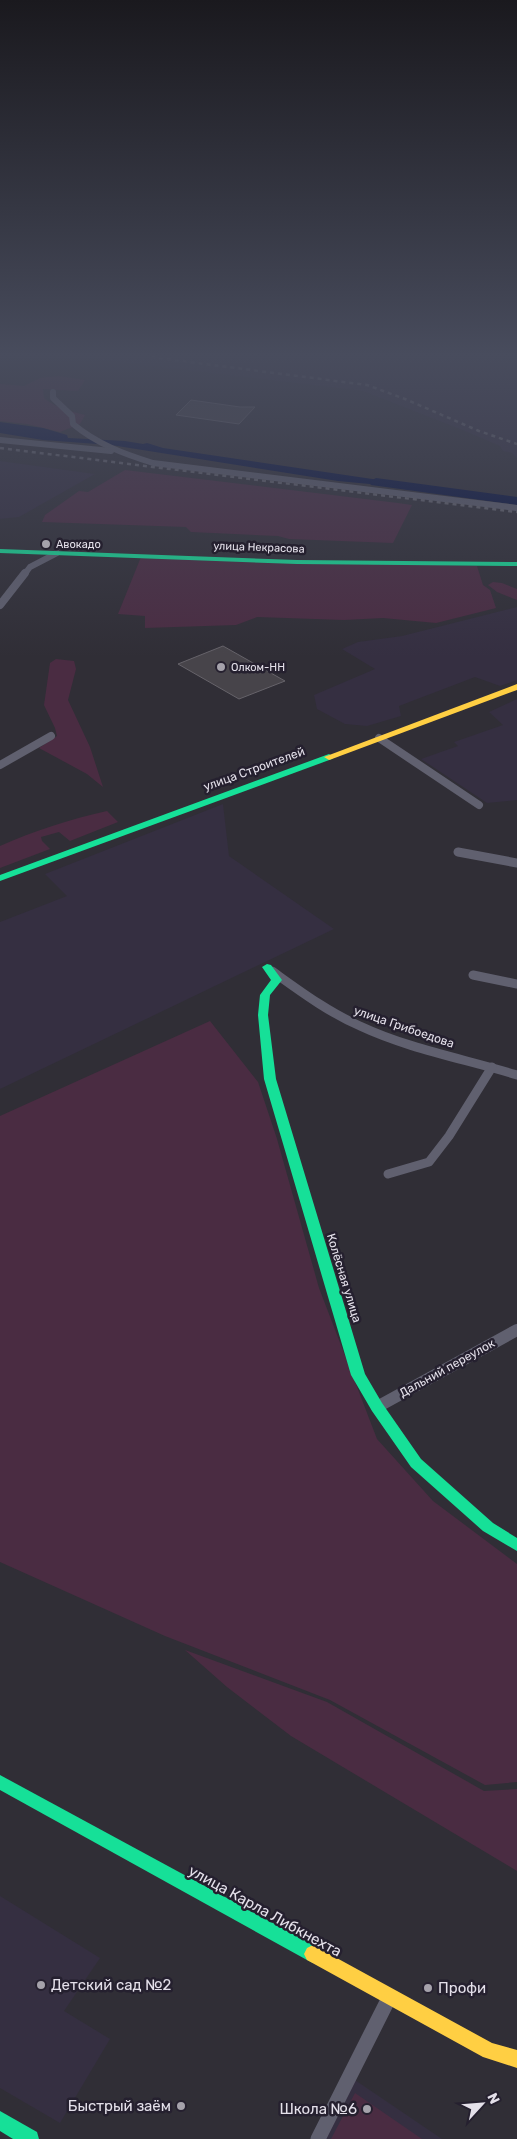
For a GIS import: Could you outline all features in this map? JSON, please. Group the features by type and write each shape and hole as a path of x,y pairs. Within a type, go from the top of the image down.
{"street":[{"path":"135,457 153,463 517,508"},
{"name":"улица Некрасова","path":"0,551 296,562 517,564"},
{"path":"0,605 30,568 57,553"},
{"name":"улица Строителей","path":"0,878 517,688"},
{"path":"0,765 51,736"},
{"path":"379,738 479,805"},
{"path":"458,852 517,863"},
{"name":"улица Грибоедова","path":"267,967 313,1000 339,1016 366,1029 432,1052 517,1075"},
{"name":"Колёсная улица","path":"267,967 277,980 265,995 263,1016 270,1079 358,1375 416,1463 488,1527 517,1545"},
{"path":"473,975 517,984"},
{"path":"388,1174 430,1162 492,1067"},
{"name":"Дальний переулок","path":"377,1406 517,1330"},
{"name":"улица Карла Либкнехта","path":"0,1782 389,1998 489,2051 517,2059"},
{"path":"318,2139 389,1998"},
{"path":"0,2120 30,2139"}],"shaded area":[{"path":"186,457 223,457 406,484 402,487 338,481"},
{"path":"0,461 95,474 19,517 0,519"},
{"path":"125,470 412,505 393,543 289,539 278,536 191,532 186,527 42,522 45,515 79,491 88,492"},
{"path":"141,557 477,566 483,585 490,590 496,608 436,623 383,618 344,620 257,617 236,625 145,628 145,616 118,614"},
{"path":"493,582 502,583 517,589 517,600 497,592 488,585"},
{"path":"517,607 517,680 500,686 475,677 399,706 401,716 367,726 345,724 317,709 314,695 375,669 342,649 358,642 402,636"},
{"path":"56,659 74,661 76,669 68,700 90,747 103,787 87,774 39,748 57,736 44,705 50,663"},
{"path":"517,699 517,800 487,803 421,759 458,746 454,742 503,725 489,712"},
{"path":"223,804 229,856 334,929 0,1089 0,922 67,896 45,874"},
{"path":"107,811 118,822 70,841 59,832 41,837 42,841 50,849 0,868 0,846 52,826"},
{"path":"210,1021 258,1082 277,1139 319,1288 377,1439 433,1501 517,1564 517,1782 485,1785 330,1700 165,1636 0,1562 0,1116"},
{"path":"185,1650 327,1702 484,1791 517,1789 517,1871 291,1736 227,1687"},
{"name":"Детский сад №2","path":"0,1896 100,1958 64,2011 110,2039 60,2123 0,2088"},
{"name":"Школа №6","path":"352,2078 442,2139 322,2139"},
{"path":"355,2093 422,2139 331,2139"}],"building":[{"name":"Олком-НН","path":"223,646 285,681 239,699 178,664"}],"waterway":[{"path":"376,482 517,501"}],"railway":[{"path":"71,457 517,512"}],"traffic: fast":[{"path":"0,551 297,562 517,564"},
{"path":"0,878 329,757"},
{"path":"267,967 277,980 265,995 263,1015 270,1079 358,1375 377,1407 416,1463 488,1527 517,1545"},
{"path":"0,1782 313,1954"},
{"path":"0,2120 30,2139"}],"traffic: slow":[{"path":"329,757 517,687"},
{"path":"313,1954 489,2051 517,2059"}],"place":[{"name":"Авокадо","path":"46,544"},
{"name":"Олком-НН","path":"221,667"},
{"name":"Детский сад №2","path":"41,1985"},
{"name":"Профи","path":"428,1988"},
{"name":"Быстрый заём","path":"181,2106"},
{"name":"Школа №6","path":"367,2109"}]}
